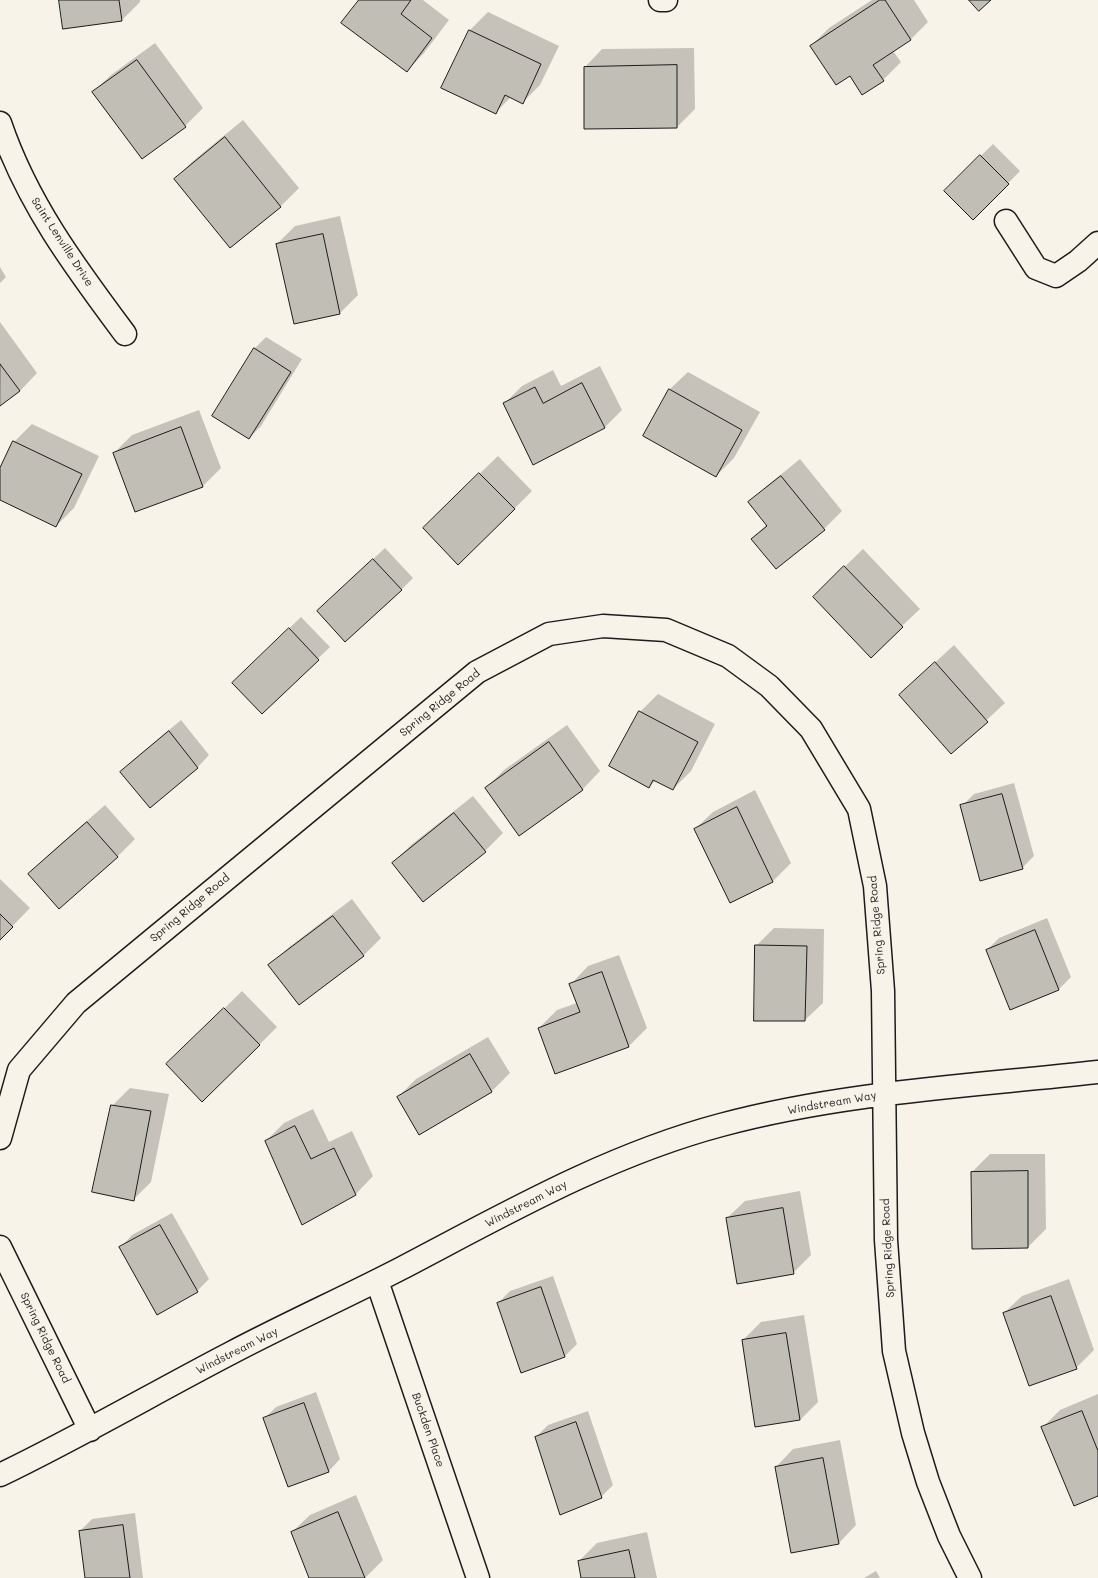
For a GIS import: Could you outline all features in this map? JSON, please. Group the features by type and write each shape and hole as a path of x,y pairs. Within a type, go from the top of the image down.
{"street":[{"path":"660,0 666,0"},
{"name":"Saint Lenville Drive","path":"0,123 16,166 42,215 82,276 125,334"},
{"path":"1006,221 1036,268 1056,276 1078,261 1098,243"},
{"name":"Spring Ridge Road","path":"0,1138 19,1070 76,1003 477,672 549,634 604,626 666,630 728,656 769,686 811,729 859,809 875,886 883,991 886,1240 894,1351 913,1433 928,1482 949,1536 970,1578"},
{"name":"Windstream Way","path":"0,1475 90,1430 232,1352 377,1281 547,1192 608,1164 667,1142 720,1125 774,1113 884,1094 1098,1072"},
{"name":"Spring Ridge Road","path":"0,1247 90,1430"},
{"name":"Buckden Place","path":"377,1281 478,1578"}],"building":[{"path":"59,0 119,0 122,21 63,29"},
{"path":"359,0 411,0 401,14 432,38 407,72 341,23"},
{"path":"880,0 885,0 911,40 873,65 884,81 862,95 850,76 836,85 810,46"},
{"path":"969,0 991,0 979,11"},
{"path":"469,30 541,64 523,104 505,95 496,114 441,88"},
{"path":"137,60 186,127 142,159 92,92"},
{"path":"677,65 677,128 584,129 584,67"},
{"path":"225,137 281,207 230,248 174,179"},
{"path":"980,155 1009,184 973,220 944,191"},
{"path":"323,234 340,314 294,324 276,244"},
{"path":"254,348 291,372 249,439 212,416"},
{"path":"0,364 20,391 0,406"},
{"path":"582,383 605,428 533,465 503,403 535,387 543,403"},
{"path":"669,389 742,430 716,477 643,436"},
{"path":"181,427 203,487 135,512 113,453"},
{"path":"13,441 82,474 56,527 0,500 0,468"},
{"path":"479,473 515,509 458,565 423,528"},
{"path":"781,476 825,530 776,569 751,539 767,526 748,502"},
{"path":"373,559 402,590 345,642 317,611"},
{"path":"844,566 903,627 871,658 813,597"},
{"path":"289,628 319,660 262,714 232,683"},
{"path":"935,662 988,722 951,754 899,695"},
{"path":"639,711 698,742 673,790 653,780 649,788 609,766"},
{"path":"169,731 198,768 150,808 120,772"},
{"path":"549,742 583,790 519,836 485,788"},
{"path":"1002,794 1023,869 980,881 960,805"},
{"path":"737,807 773,882 730,903 694,829"},
{"path":"454,813 486,852 423,902 392,863"},
{"path":"87,822 118,857 59,909 28,874"},
{"path":"0,914 13,927 0,940"},
{"path":"333,916 364,956 299,1005 268,965"},
{"path":"1035,930 1059,990 1010,1010 986,950"},
{"path":"755,945 807,946 805,1021 754,1021"},
{"path":"602,972 629,1047 555,1074 538,1028 580,1012 569,984"},
{"path":"224,1008 260,1045 202,1102 166,1064"},
{"path":"470,1054 492,1092 419,1135 397,1097"},
{"path":"111,1105 151,1111 134,1201 92,1192"},
{"path":"295,1126 311,1159 334,1148 356,1195 302,1225 265,1141"},
{"path":"1028,1171 1028,1248 972,1249 971,1172"},
{"path":"783,1208 794,1274 737,1284 726,1218"},
{"path":"160,1225 198,1292 157,1315 119,1247"},
{"path":"541,1287 565,1357 521,1373 497,1303"},
{"path":"1051,1296 1077,1369 1029,1386 1003,1313"},
{"path":"786,1333 800,1420 755,1427 742,1340"},
{"path":"304,1403 329,1472 288,1487 263,1418"},
{"path":"1082,1411 1098,1451 1098,1496 1074,1506 1041,1427"},
{"path":"576,1422 602,1498 560,1515 535,1437"},
{"path":"823,1458 839,1544 791,1553 775,1467"},
{"path":"338,1512 365,1578 309,1578 291,1532"},
{"path":"123,1525 130,1578 85,1578 79,1531"},
{"path":"629,1550 635,1578 581,1578 578,1561"}]}
